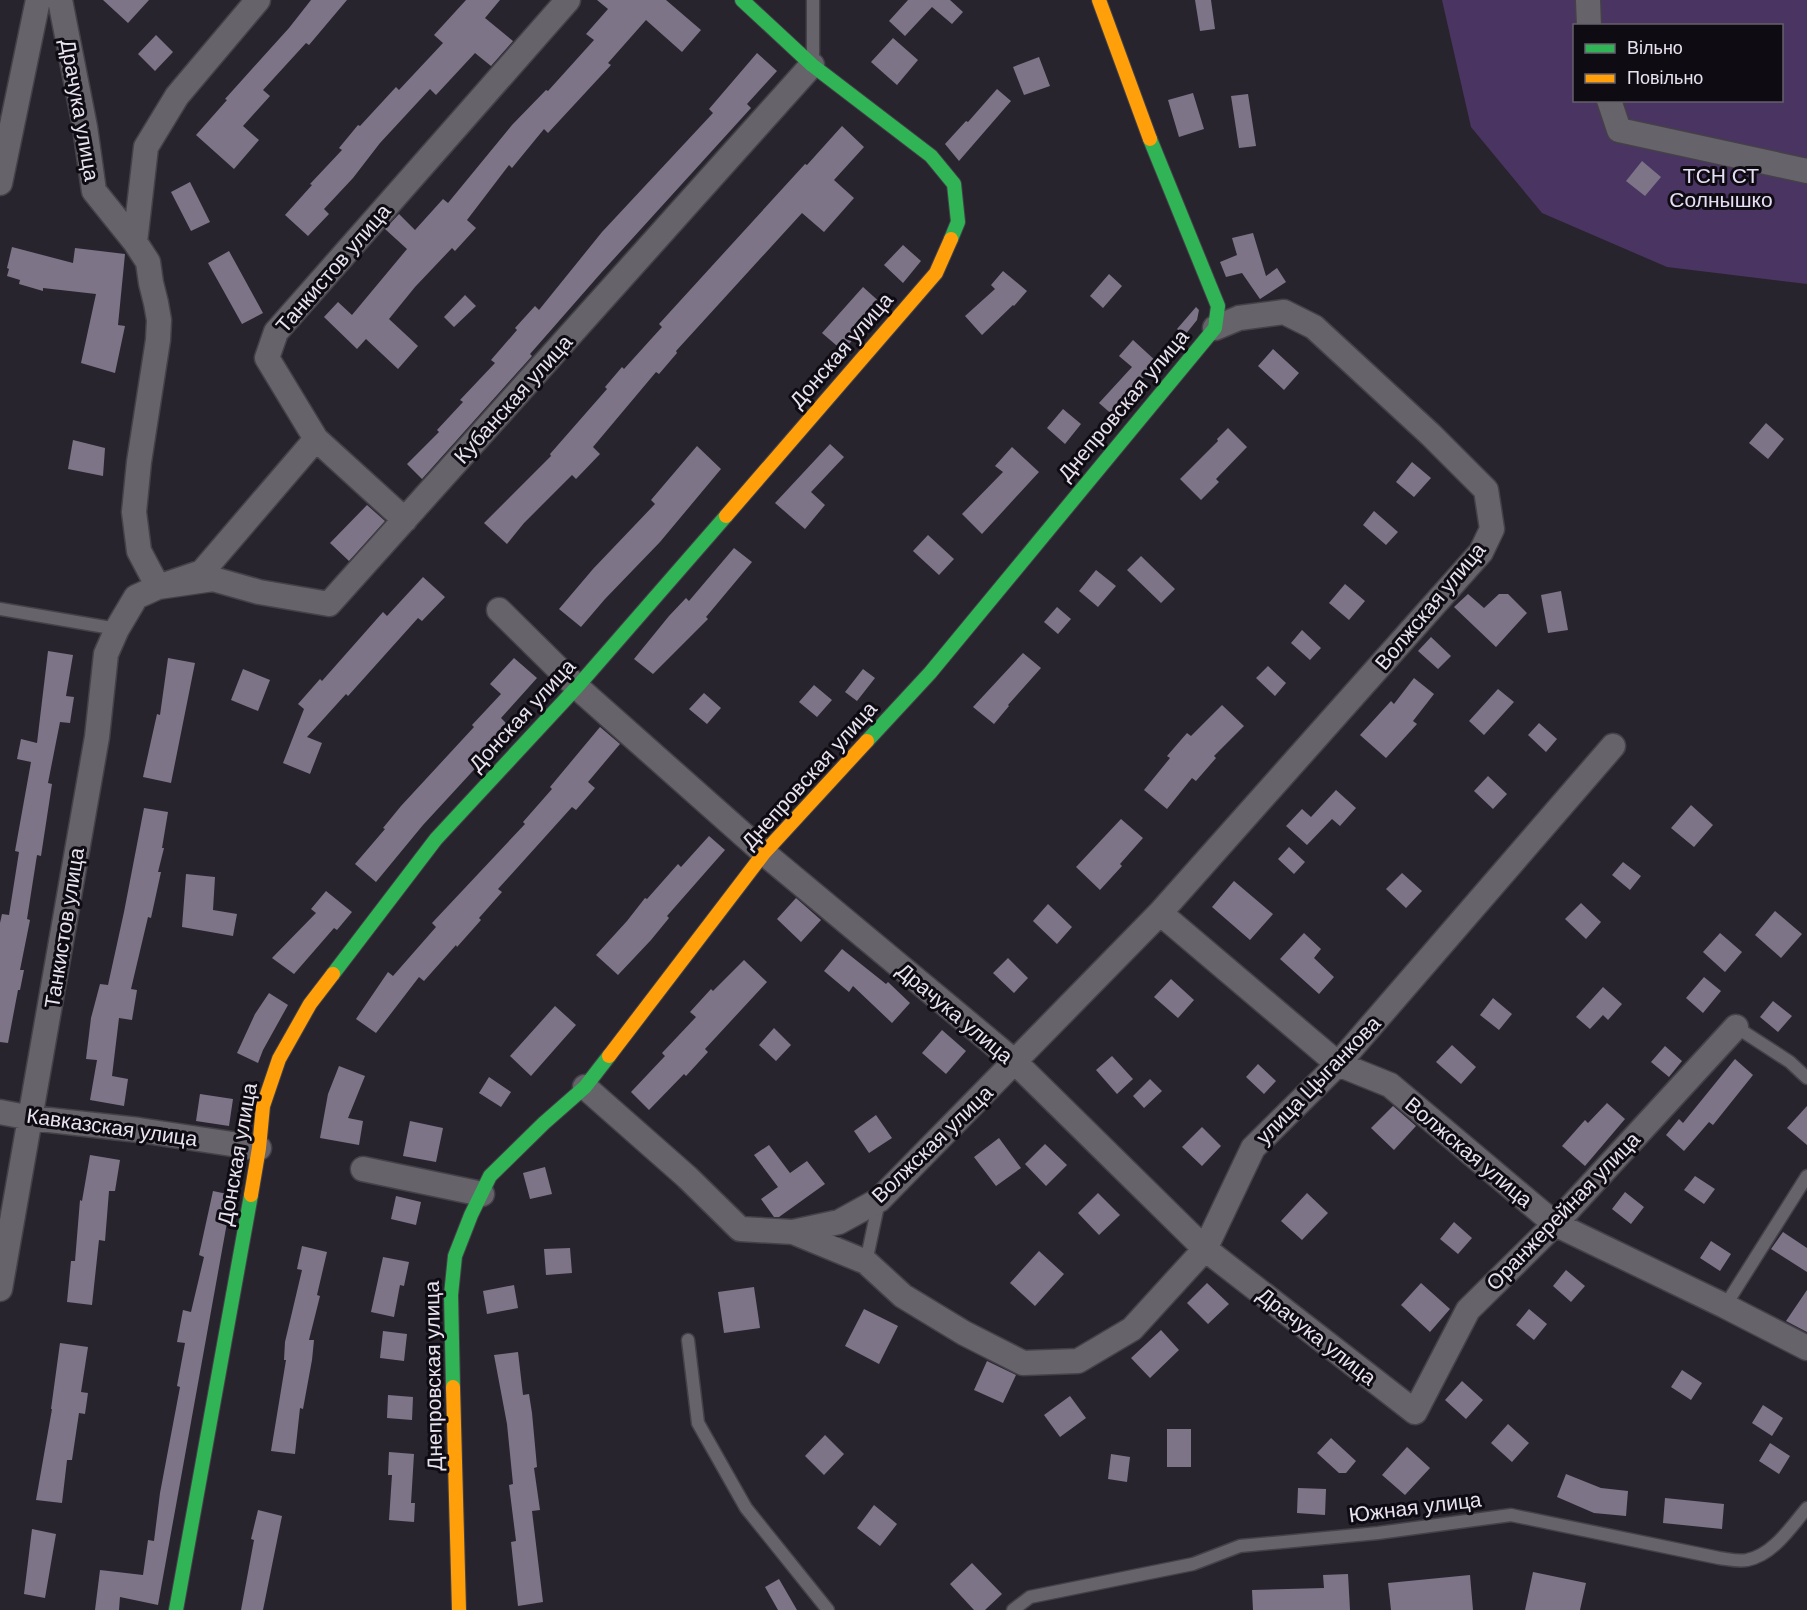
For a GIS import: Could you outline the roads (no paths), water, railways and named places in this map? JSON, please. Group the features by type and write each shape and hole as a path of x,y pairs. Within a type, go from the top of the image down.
{"street":[{"path":"0,183 38,0"},
{"name":"Драчука улица","path":"60,0 85,127 94,191 135,242"},
{"path":"158,587 139,551 134,512 159,320 148,262 135,242 146,147 177,96 258,0"},
{"name":"Танкистов улица","path":"0,1289 98,737 106,654 117,629 136,597 202,572 316,439 267,358 276,332 568,0"},
{"name":"Донская улица","path":"176,1610 259,1148 263,1106 279,1059 310,1004 436,839 577,687 936,273 958,222 954,184 931,156 812,64 742,0"},
{"name":"Днепровская улица","path":"459,1610 451,1295 455,1256 490,1176 585,1087 764,853 930,673 1215,328 1218,306 1152,146 1099,0"},
{"path":"1588,0 1589,24"},
{"name":"Кубанская улица","path":"158,587 213,579 259,592 329,604 812,64"},
{"path":"1611,102 1619,130 1807,171"},
{"name":"Волжская улица","path":"585,1087 687,1177 740,1229 793,1232 839,1222 879,1200 1160,913 1480,552 1492,529 1486,490 1431,435 1314,327 1284,312 1239,318 1215,328"},
{"path":"316,439 405,520"},
{"name":"Драчука улица","path":"499,610 577,687 764,853 1015,1062 1205,1249 1414,1412"},
{"name":"улица Цыганкова","path":"793,1232 867,1262 903,1296 964,1334 1023,1363 1078,1361 1132,1329 1205,1249 1253,1148 1338,1064 1613,746"},
{"name":"Волжская улица","path":"1160,913 1338,1064 1390,1085 1555,1224 1807,1348"},
{"name":"Оранжерейная улица","path":"1414,1412 1468,1310 1555,1224 1736,1027"},
{"name":"Кавказская улица","path":"0,1112 259,1148"},
{"path":"363,1169 482,1194"}],"lane":[{"path":"812,64 813,0"},
{"path":"0,609 117,629"},
{"path":"1736,1027 1790,1062 1807,1078"},
{"path":"1725,1306 1807,1176"},
{"path":"867,1262 879,1200"},
{"path":"688,1340 698,1423 746,1508 828,1610"},
{"name":"Южная улица","path":"1013,1610 1030,1597 1193,1564 1240,1546 1378,1533 1511,1515 1719,1558 1745,1561 1761,1556 1776,1544 1807,1508"}],"park label":[{"name":"ТСН СТ Солнышко","path":"1721,187"}]}
